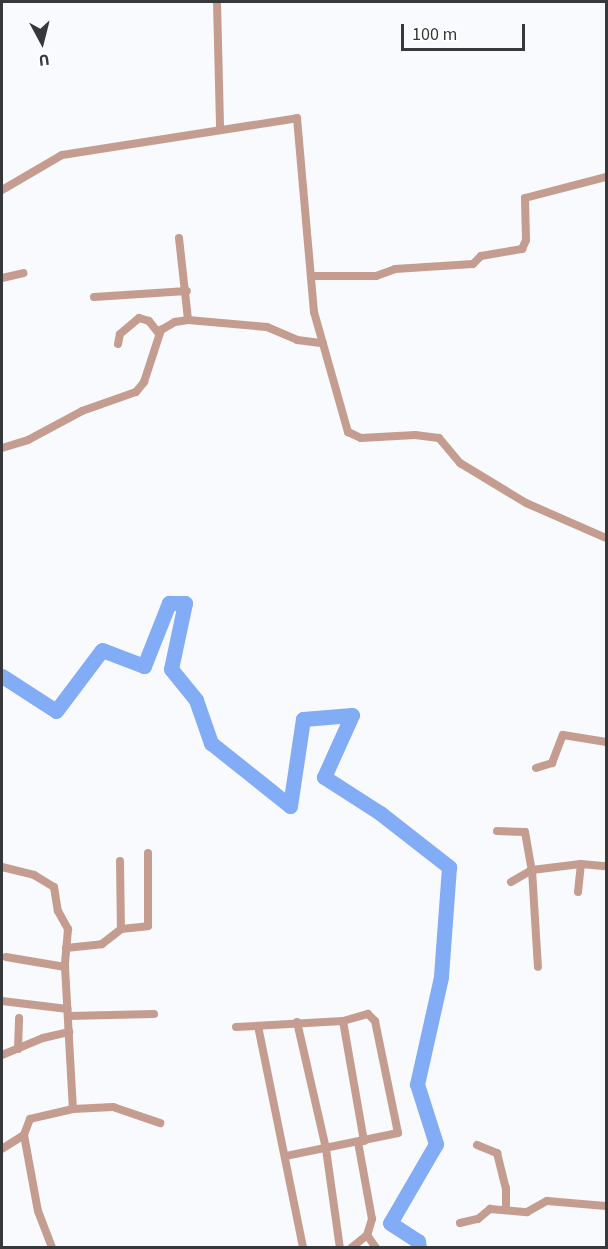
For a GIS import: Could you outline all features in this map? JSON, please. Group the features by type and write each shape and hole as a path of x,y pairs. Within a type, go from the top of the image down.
{"street":[{"path":"217,2 220,129"},
{"path":"2,190 62,155 297,118 314,312 335,377 343,424 352,436 439,438 460,463 526,503 606,538"},
{"path":"311,276 376,276 395,268 473,264 481,256 522,249 526,240 525,198 606,177"},
{"path":"179,238 187,291 188,320"},
{"path":"2,278 23,273"},
{"path":"94,297 187,291"},
{"path":"118,344 120,334 139,318 149,321 159,334"},
{"path":"2,448 28,440 82,411 135,392 144,382 159,334 167,326 188,320 267,327 297,340 323,343"},
{"path":"536,768 552,763 563,735 606,742"},
{"path":"497,831 526,833 532,870 538,967"},
{"path":"66,948 102,944 121,929 148,926 148,853"},
{"path":"120,861 121,929"},
{"path":"578,892 581,864"},
{"path":"511,882 532,870 581,864 606,866"},
{"path":"2,867 34,875 54,887 58,911 68,929 65,967 73,1110"},
{"path":"6,957 65,967"},
{"path":"2,1001 68,1013 154,1014"},
{"path":"236,1027 343,1021 368,1014 373,1016 399,1129 394,1137 286,1156"},
{"path":"18,1048 19,1018"},
{"path":"343,1021 372,1219 367,1235 351,1248"},
{"path":"297,1022 326,1149 340,1248"},
{"path":"258,1026 303,1248"},
{"path":"2,1055 69,1032"},
{"path":"52,1248 38,1211 24,1135 30,1119 73,1110 113,1107 160,1123"},
{"path":"2,1149 24,1135"},
{"path":"477,1145 496,1153 505,1182 506,1209"},
{"path":"460,1223 477,1219 490,1209 527,1212 542,1202 556,1200 606,1206"},
{"path":"367,1235 376,1248"}],"waterway":[{"path":"2,676 56,711 102,650 144,666 169,603 185,603 171,669 196,700 211,743 290,806 303,719 352,715 324,777 380,813 449,867 441,977 417,1084 436,1144 390,1223 418,1241 419,1248"}]}
